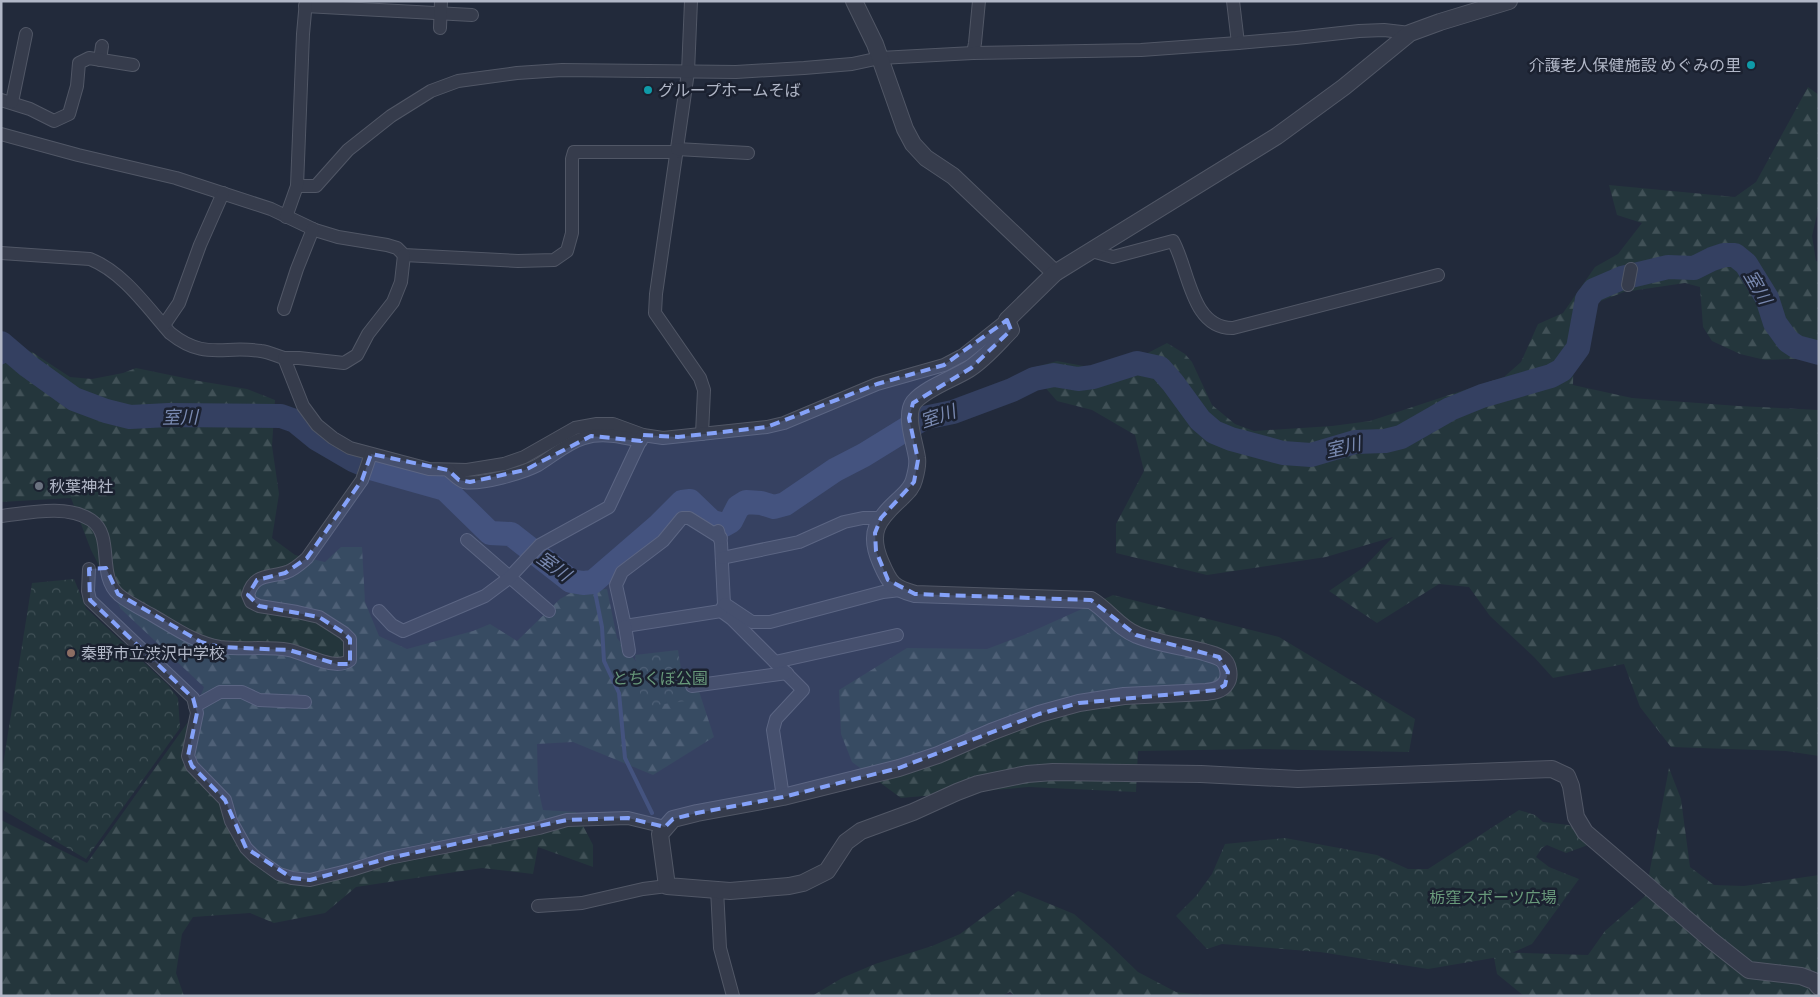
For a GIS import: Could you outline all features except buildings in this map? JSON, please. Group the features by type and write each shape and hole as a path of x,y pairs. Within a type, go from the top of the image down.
{"street":[{"path":"691,1 688,72 656,294 655,313 700,378 704,390 702,434"},
{"path":"854,1 880,58 905,129 913,144 926,158 954,176 1055,273"},
{"path":"973,53 979,1"},
{"path":"1233,1 1238,43"},
{"path":"284,358 303,406 317,425 333,438 370,457 429,468 467,470 504,464 524,457 575,428 597,424 613,424 642,438 663,438 767,427 784,423 877,384 944,365 963,355 1007,320 1055,273 1277,136 1344,87 1410,33 1489,4 1509,1"},
{"path":"286,217 297,186 303,34 306,4 441,7"},
{"path":"441,7 447,15 472,15"},
{"path":"440,28 441,7"},
{"path":"297,186 316,186 348,150 391,116 431,91 458,81 517,73 562,70 688,72 804,68 852,64 880,58 973,53 1141,50 1296,38 1359,30 1410,33"},
{"path":"26,34 7,101 54,121 69,114 77,86 80,63 89,58 133,65"},
{"path":"100,60 102,46"},
{"path":"1,134 85,157 176,178 271,209 313,229 338,237 397,248 404,255 518,261 554,260 567,251 572,233 572,159 574,152 677,150 748,153"},
{"path":"164,325 179,303 200,245 223,193"},
{"path":"284,309 313,229"},
{"path":"1092,251 1113,257 1173,241 1201,311 1213,324 1222,328 1233,328 1438,276"},
{"path":"1,253 90,259 102,264 114,271 179,340 202,351 261,351 284,358 344,363 357,355 368,334 393,302 401,282 404,255"},
{"path":"1628,285 1631,269"},
{"path":"900,590 888,580 876,551 875,533 881,518 910,490 914,482 918,460 909,418 913,403 924,394 971,368 994,348 1011,330 1007,320"},
{"path":"379,611 392,625 403,632 485,596 509,578 540,544 608,507 642,438"},
{"path":"1,516 63,510 81,515 92,521 100,531 111,586 118,594 130,603 201,642 220,647 289,650 330,662 345,664 350,660 351,650 350,639 344,633 319,617 259,606 251,602 248,595 250,586 257,580 285,573 298,567 307,558 362,480 370,457"},
{"path":"629,651 616,585 622,572 662,541 682,518 689,518 720,535 723,608 803,690 776,719 772,730 782,797"},
{"path":"722,558 799,542 844,522 863,518 881,518"},
{"path":"467,540 549,611"},
{"path":"106,568 84,569 90,600 193,698 197,713 188,756 192,766 225,800 231,821 246,848 279,874 310,880 389,858 522,832 567,820 628,818 665,827"},
{"path":"624,626 723,608 752,622 770,622 883,592 900,590 915,594 1091,600 1100,605 1125,629 1136,635 1219,657 1227,664 1228,680 1225,685 1217,690 1124,696 1079,703 1038,714 938,755 899,768 782,797 673,819 660,834 667,886"},
{"path":"776,662 897,635"},
{"path":"692,686 787,673"},
{"path":"195,706 220,692 242,692 259,700 305,702"},
{"path":"538,906 582,903 644,889 667,886 730,891 803,883 826,871 846,842 861,831 913,812 971,787 1027,774 1053,772 1182,774 1298,779 1552,769 1567,776 1571,786 1576,817 1585,832 1711,940 1749,970 1801,976 1814,982 1819,987"},
{"path":"717,889 720,948 733,996"}],"highlighted area":[{"path":"1007,320 1011,330 971,368 913,403 909,418 918,460 914,482 881,518 875,533 876,551 888,580 915,594 1091,600 1136,635 1219,657 1228,672 1225,685 1217,690 1079,703 1039,714 899,768 783,797 673,819 665,827 628,818 567,820 389,858 310,880 292,878 246,848 225,800 192,766 188,756 197,713 193,698 90,600 89,569 106,568 118,594 201,642 220,647 289,650 337,664 350,664 350,639 344,633 319,617 259,606 248,595 257,580 285,573 307,558 362,480 371,454 448,470 459,480 470,482 525,470 591,436 641,441 643,435 678,437 767,427 877,384 944,365"}],"green space":[{"path":"1808,87 1819,95 1819,206 1812,236 1816,261 1819,262 1819,358 1765,360 1740,354 1712,341 1703,327 1700,287 1685,283 1624,292 1596,303 1574,326 1573,385 1632,398 1819,410 1819,756 1786,751 1671,747 1640,707 1624,664 1553,678 1534,657 1490,616 1469,587 1439,584 1377,623 1329,591 1364,567 1393,537 1326,557 1207,575 1116,553 1116,524 1144,471 1135,435 1092,410 1057,401 1029,369 1057,361 1089,367 1144,355 1167,343 1185,354 1192,362 1212,405 1235,424 1254,431 1332,426 1370,421 1504,377 1521,362 1538,324 1563,313 1595,267 1618,254 1642,223 1617,215 1609,185 1735,197 1756,182"},
{"path":"1,344 32,352 70,377 92,379 123,373 136,368 247,389 275,400 272,446 279,494 272,538 295,555 325,562 341,547 362,547 365,602 379,636 407,649 473,631 490,624 517,641 560,599 576,590 607,589 617,638 647,675 693,673 714,737 653,775 573,742 537,744 538,788 543,810 576,812 593,845 593,867 538,847 533,874 482,868 356,887 325,913 274,923 250,913 193,917 182,934 176,973 184,996 1,996 1,820 87,863 193,715 204,687 121,609 91,550 71,498 1,502"},
{"name":"秦野市立渋沢中学校","path":"74,579 86,608 168,685 178,698 180,728 86,859 3,810 1,777 32,583"},
{"path":"1113,595 1279,637 1415,719 1409,752 1261,749 1138,751 1136,792 1029,787 901,798 852,762 841,734 839,690 907,648 987,649 1024,635"},
{"name":"とちくぼ公園","path":"678,650 686,701 642,707 635,655"},
{"path":"1669,768 1681,799 1690,867 1714,885 1744,886 1819,875 1819,996 1524,996 1497,974 1493,952 1588,955 1605,931 1645,896"},
{"name":"栃窪スポーツ広場","path":"1519,810 1535,815 1543,822 1569,825 1591,844 1566,853 1547,845 1542,848 1536,857 1549,867 1579,879 1532,944 1505,956 1428,969 1320,952 1222,944 1207,949 1176,916 1196,896 1212,874 1225,844 1285,838 1377,855 1408,869 1428,869"},
{"path":"1018,891 1074,914 1138,972 1176,992 1212,996 1015,996 1010,992 1001,996 812,996 842,978 875,964 932,946 960,934"}],"waterway":[{"name":"室川","path":"1,343 28,366 74,399 106,411 130,417 169,415 281,416 295,421 317,439 353,460 374,469 445,489 490,533 511,534 571,581 583,583 593,582 659,525 682,502 690,501 712,522 724,525 731,521 738,507 746,502 761,503 774,507 785,504 835,470 864,455 924,418 953,412 1012,390 1034,379 1054,375 1078,379 1093,377 1137,363 1160,368 1200,420 1214,432 1231,439 1283,453 1311,455 1355,442 1385,441 1401,437 1450,409 1482,396 1551,376 1562,370 1578,348 1587,299 1594,290 1622,278 1668,267 1694,268 1724,255 1735,255 1746,264 1767,298 1775,323 1788,341 1797,347 1819,353"},
{"path":"1,363 16,356"},
{"path":"593,582 602,627 604,661 619,693 625,758 652,813"}],"place":[{"name":"介護老人保健施設 めぐみの里","path":"1751,65"},
{"name":"グループホームそば","path":"648,90"},
{"name":"秋葉神社","path":"39,486"},
{"name":"秦野市立渋沢中学校","path":"71,653"}]}
